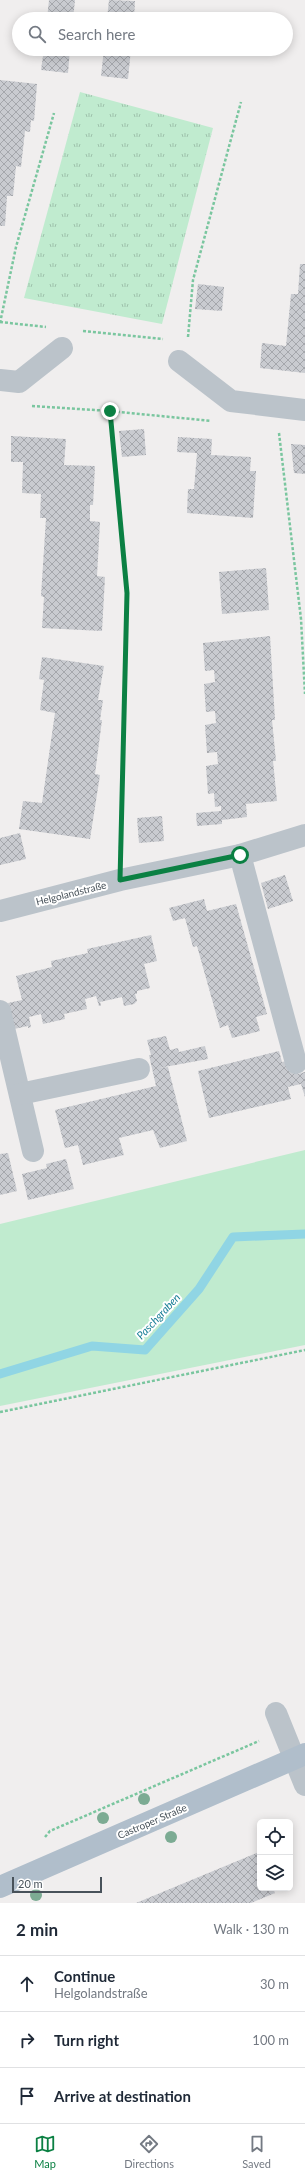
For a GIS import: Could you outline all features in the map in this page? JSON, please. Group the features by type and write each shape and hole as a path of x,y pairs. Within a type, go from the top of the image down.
{"main road":[{"name":"Castroper Straße","path":"0,1887 300,1757"}],"street":[{"path":"0,380 19,382 62,348"},
{"path":"183,351 231,401 305,410"},
{"name":"Helgolandstraße","path":"0,911 120,880 240,855 305,835"},
{"path":"240,855 296,1063"},
{"path":"0,1011 33,1151"},
{"path":"20,1094 139,1069"},
{"path":"276,1712 300,1757 305,1785"}],"path":[{"path":"183,351 194,280 241,102"},
{"path":"47,327 0,323 16,247 54,113"},
{"path":"78,330 164,340"},
{"path":"24,406 110,411 216,421"},
{"path":"276,407 301,619 305,694"},
{"path":"110,411 127,593 120,880"},
{"path":"0,1412 305,1350"}],"green space":[{"path":"80,92 213,128 162,324 24,298"},
{"path":"305,1150 305,1345 0,1406 0,1224"}],"building":[{"path":"49,0 75,0 74,12 48,12"},
{"path":"109,0 135,1 134,12 108,12"},
{"path":"43,56 69,56 68,73 41,70"},
{"path":"103,56 130,56 128,79 101,76"},
{"path":"0,80 37,84 34,121 31,120 30,132 25,131 21,167 16,166 13,196 7,196 5,226 0,226"},
{"path":"300,264 305,264 305,373 260,368 262,343 286,346 291,294 298,294"},
{"path":"198,284 224,287 222,311 195,309"},
{"path":"144,429 146,455 122,457 119,431"},
{"path":"11,436 66,439 64,465 95,466 93,505 90,505 90,521 100,522 97,576 105,577 102,631 42,628 44,597 41,596 46,518 40,518 41,494 22,493 23,462 11,462"},
{"path":"178,437 212,439 211,455 251,457 250,471 256,471 253,518 187,513 188,489 194,489 197,453 177,452"},
{"path":"291,444 305,445 305,474 294,473"},
{"path":"266,568 269,610 222,614 219,572"},
{"path":"270,636 275,720 272,720 276,761 273,761 277,801 246,804 247,817 222,820 222,824 197,826 196,813 221,811 221,806 215,807 214,793 208,794 206,766 218,764 217,752 207,753 205,725 216,723 215,711 206,712 204,684 215,682 214,670 205,671 203,643"},
{"path":"42,657 104,666 98,700 103,700 95,774 100,775 90,839 19,829 23,801 42,803 55,713 40,710 44,680 39,679"},
{"path":"162,816 164,841 139,843 137,818"},
{"path":"20,833 26,859 0,865 0,838"},
{"path":"285,875 293,901 268,909 261,883"},
{"path":"204,899 207,911 236,904 267,1014 256,1017 260,1031 232,1038 228,1025 220,1028 197,946 193,947 185,918 173,921 169,908"},
{"path":"151,935 157,961 144,964 150,988 137,991 137,994 135,994 137,1001 134,1004 124,1006 122,997 100,1002 101,1006 99,1006 96,996 85,999 87,1009 64,1014 65,1019 43,1024 41,1014 29,1017 31,1027 28,1028 28,1026 14,1029 8,1003 22,1000 16,976 52,967 51,961 88,953 87,949"},
{"path":"166,1036 170,1050 178,1048 179,1052 205,1046 208,1059 159,1068 168,1067 187,1141 160,1148 153,1130 119,1138 124,1155 83,1165 78,1145 65,1148 55,1110 156,1086 147,1040"},
{"path":"279,1051 282,1062 295,1059 298,1074 305,1072 305,1097 301,1084 288,1087 291,1099 209,1118 198,1071"},
{"path":"8,1153 17,1191 0,1195 0,1154"},
{"path":"66,1159 74,1189 28,1200 22,1174 47,1168 46,1164"},
{"path":"257,1853 257,1891 274,1891 275,1893 251,1903 136,1903"}],"waterway":[{"name":"Paschgraben","path":"0,1374 92,1346 145,1350 199,1289 233,1237 305,1234"}],"route":[{"path":"110,411 127,593 120,880 240,855"}]}
